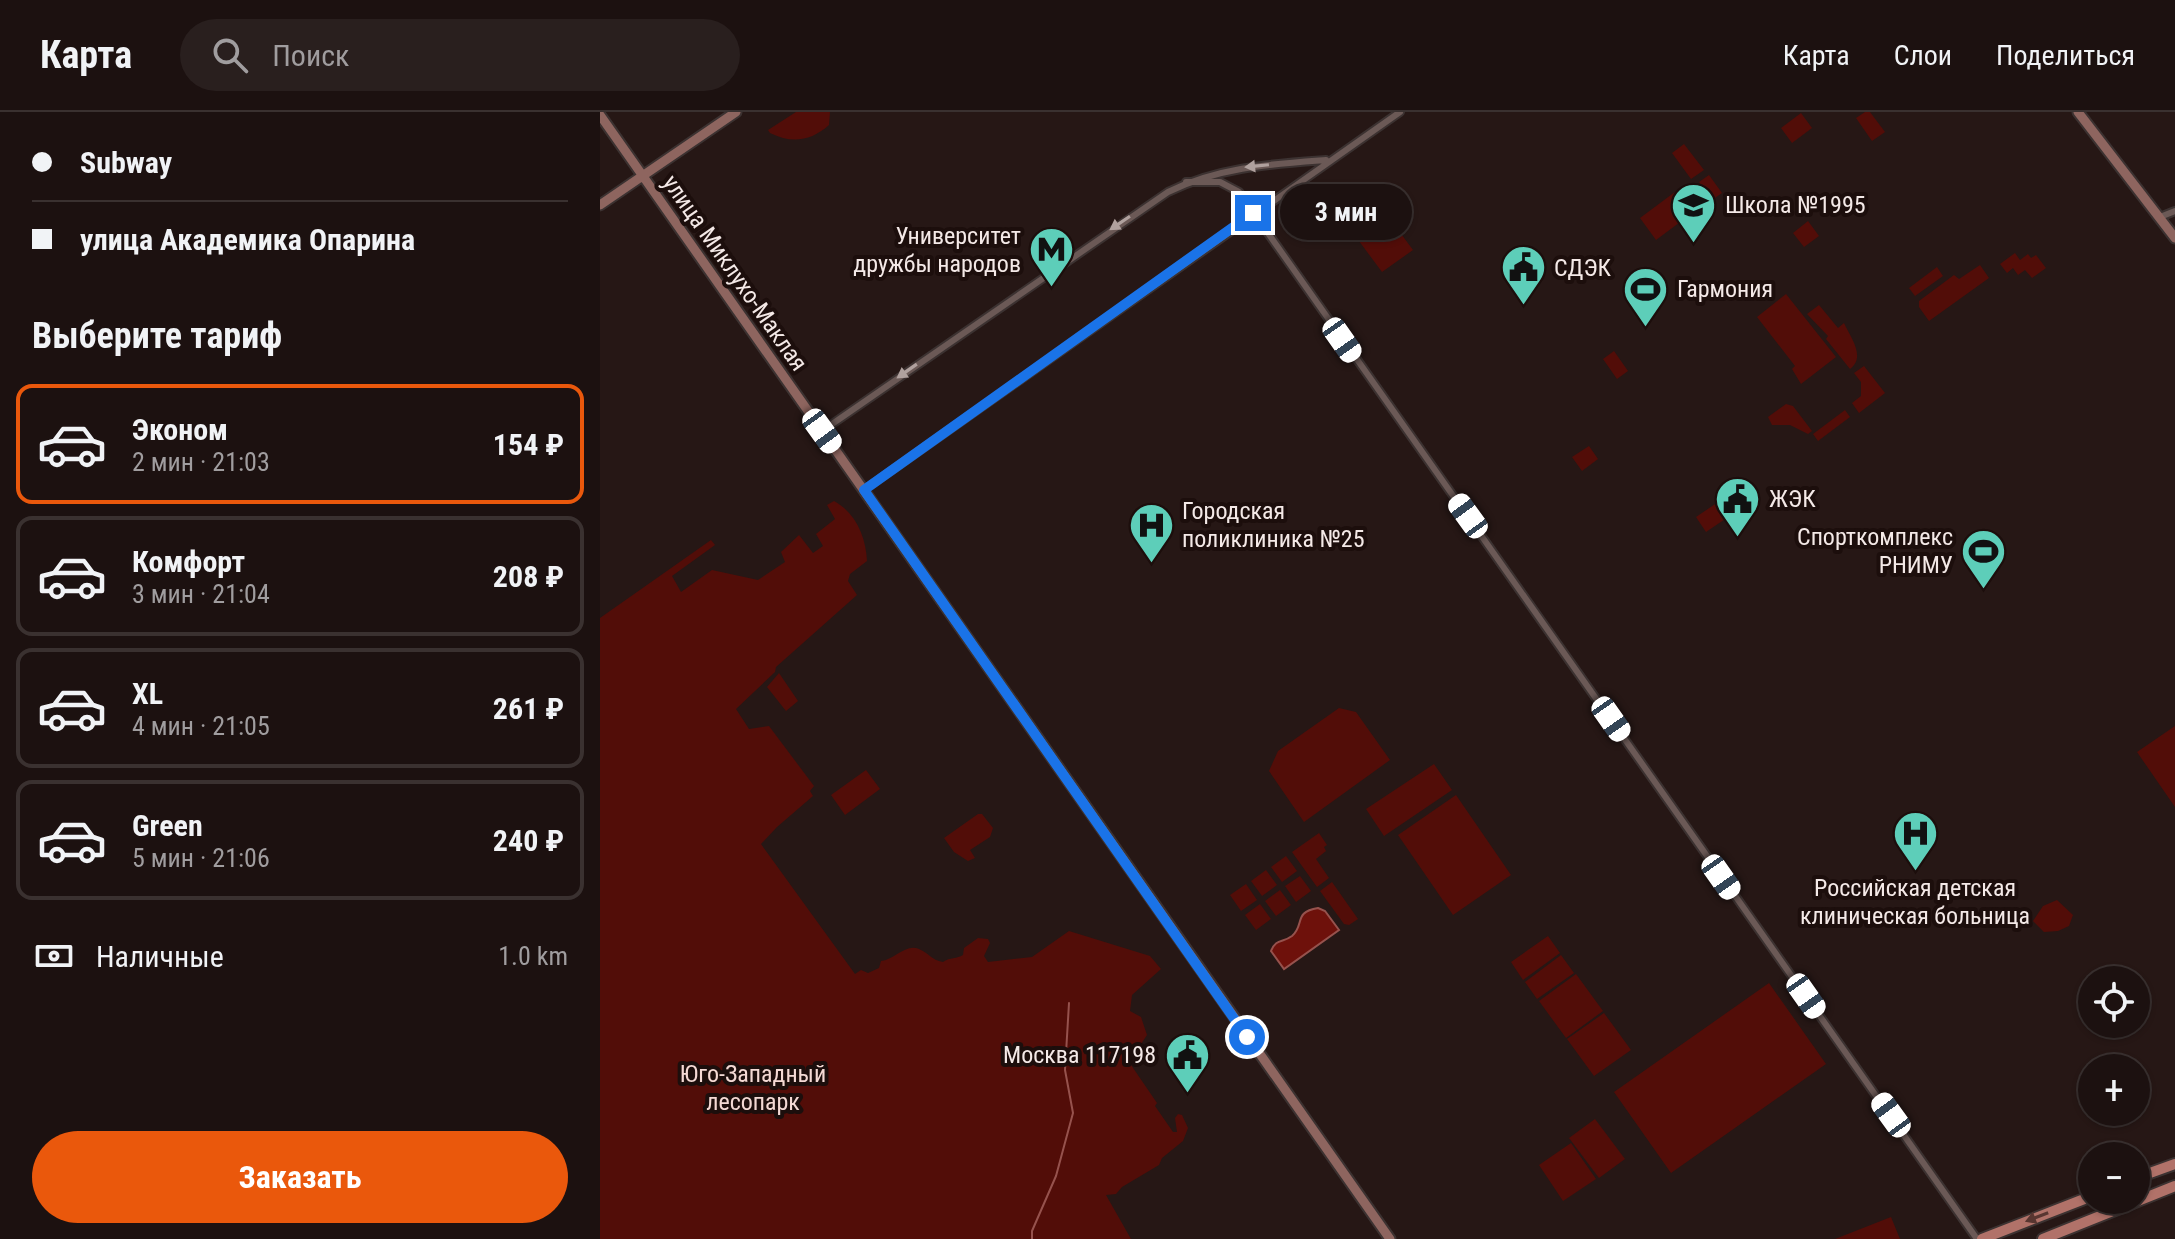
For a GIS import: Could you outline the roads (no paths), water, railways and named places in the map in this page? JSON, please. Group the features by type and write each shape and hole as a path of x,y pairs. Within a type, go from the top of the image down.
{"main road":[{"path":"600,205 736,112"},
{"path":"2078,112 2175,238"},
{"name":"улица Миклухо-Маклая","path":"600,115 1390,1239"},
{"path":"2150,1173 2175,1164"},
{"path":"2043,1239 2175,1186"},
{"path":"1980,1239 2078,1201"}],"street":[{"path":"864,490 1400,112"},
{"path":"822,431 1069,257 1186,182 1249,166 1330,160"},
{"path":"1186,182 1220,182 1239,192 1980,1239"},
{"path":"2160,217 2175,211"}],"waterway":[{"path":"1032,1239 1032,1231 1056,1176 1073,1113 1065,1070 1069,1003"}],"place":[{"name":"Школа №1995","path":"1694,244"},
{"name":"Университет дружбы народов","path":"1052,289"},
{"name":"СДЭК","path":"1523,307"},
{"name":"Гармония","path":"1646,328"},
{"name":"ЖЭК","path":"1738,538"},
{"name":"Городская поликлиника №25","path":"1151,564"},
{"name":"Спорткомплекс РНИМУ","path":"1984,590"},
{"name":"Российская детская клиническая больница","path":"1915,873"},
{"name":"Москва 117198","path":"1187,1094"}],"park label":[{"name":"Юго-Западный лесопарк","path":"753,1088"}]}
